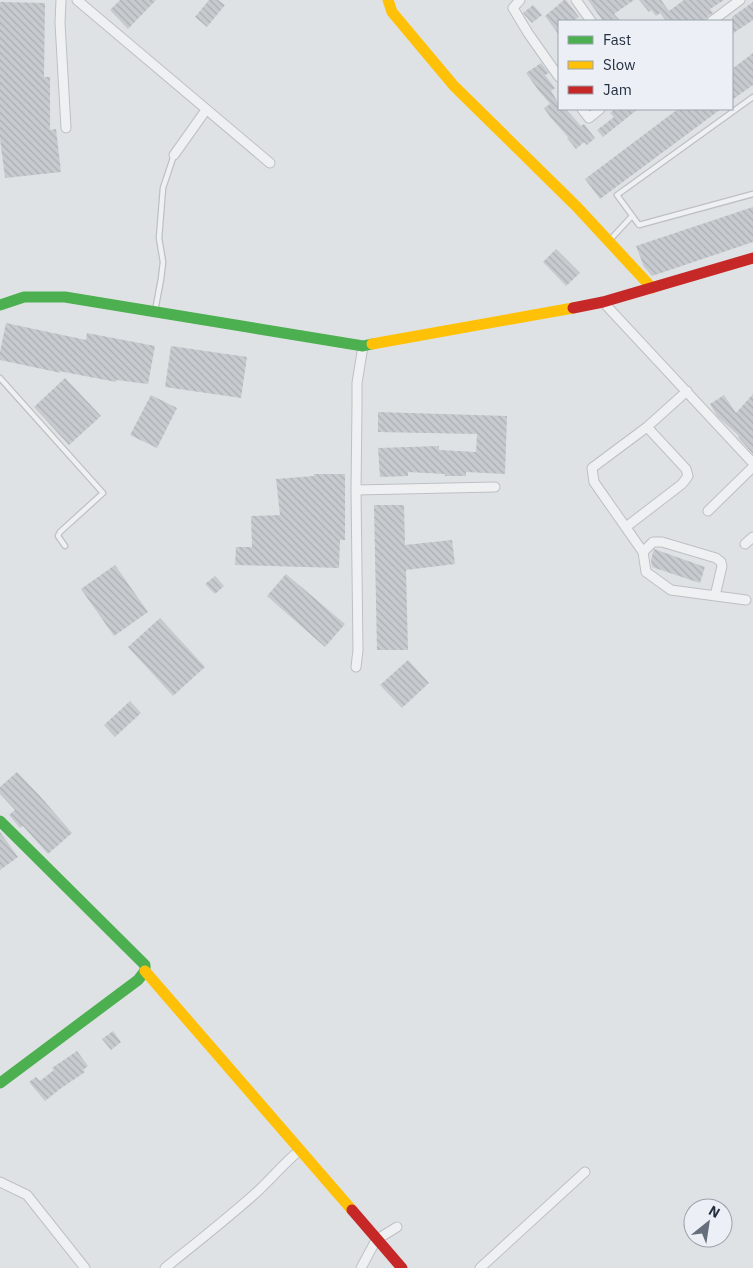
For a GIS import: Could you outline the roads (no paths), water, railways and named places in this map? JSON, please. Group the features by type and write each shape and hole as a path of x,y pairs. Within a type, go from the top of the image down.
{"street":[{"path":"60,0 66,128"},
{"path":"77,0 270,163"},
{"path":"388,0 392,12 454,86 577,207 652,288"},
{"path":"520,0 513,8 528,34 558,76"},
{"path":"576,0 590,20"},
{"path":"713,20 738,0"},
{"path":"174,155 206,110"},
{"path":"583,110 589,118 599,110"},
{"path":"0,305 24,297 65,297 363,346 603,302 753,258"},
{"path":"603,302 753,463"},
{"path":"356,667 358,650 357,383 363,346"},
{"path":"687,392 647,427 592,468 594,482 643,552 646,572 672,590 746,600"},
{"path":"626,527 682,484 688,476 686,469 647,427"},
{"path":"708,511 753,467"},
{"path":"356,490 495,487"},
{"path":"745,544 753,537"},
{"path":"643,552 653,542 662,542 716,558 721,562 722,566 716,596"},
{"path":"0,822 145,965 145,972 402,1268"},
{"path":"0,1083 138,980 145,972"},
{"path":"165,1268 225,1220 300,1151"},
{"path":"480,1268 585,1172"},
{"path":"0,1182 27,1195 85,1268"},
{"path":"361,1268 376,1240 397,1227"}],"lane":[{"path":"753,97 617,195 639,225 753,194"},
{"path":"155,312 164,262 159,238 163,188 174,155"},
{"path":"609,242 632,216"},
{"path":"0,378 103,493 60,532 58,536 65,546"}]}
